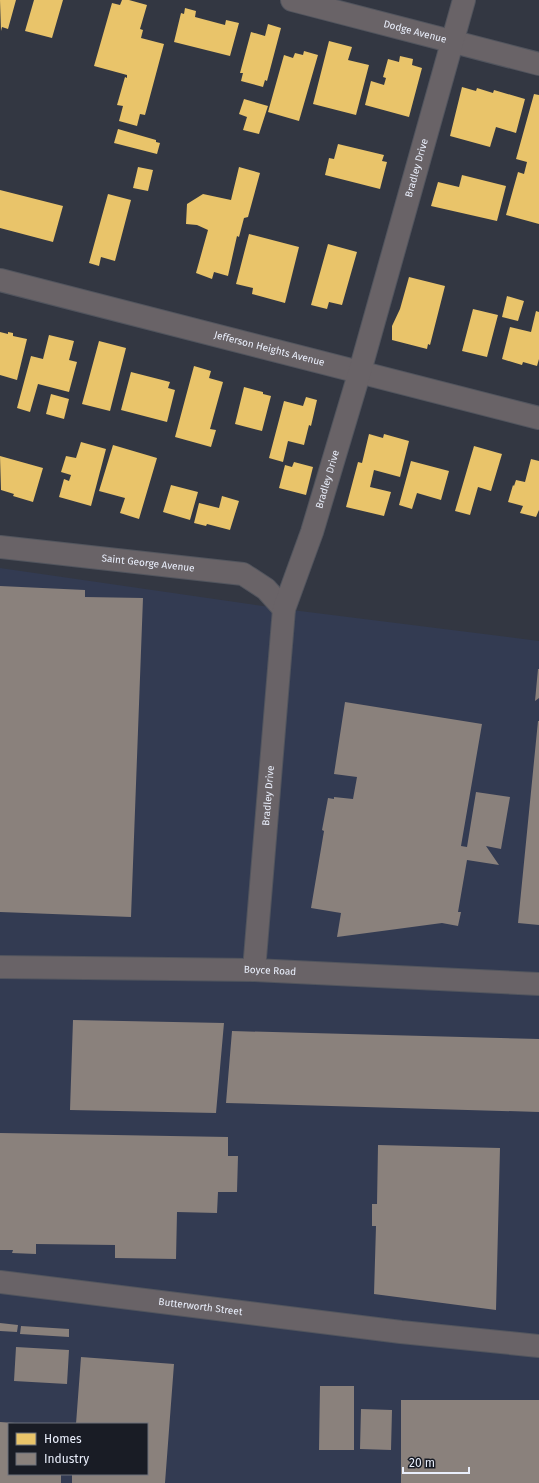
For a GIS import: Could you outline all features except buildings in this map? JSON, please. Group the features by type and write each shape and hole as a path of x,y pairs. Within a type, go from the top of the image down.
{"street":[{"name":"Dodge Avenue","path":"292,0 539,64"},
{"name":"Bradley Drive","path":"254,970 284,609 312,532 360,372 464,0"},
{"name":"Jefferson Heights Avenue","path":"0,280 539,418"},
{"name":"Saint George Avenue","path":"0,548 243,574 266,588 284,609"},
{"name":"Boyce Road","path":"0,967 254,970 539,984"},
{"name":"Butterworth Street","path":"0,1282 401,1332 539,1346"}],"shaded area":[{"path":"0,568 284,609 539,641 539,1483 0,1483"}]}
